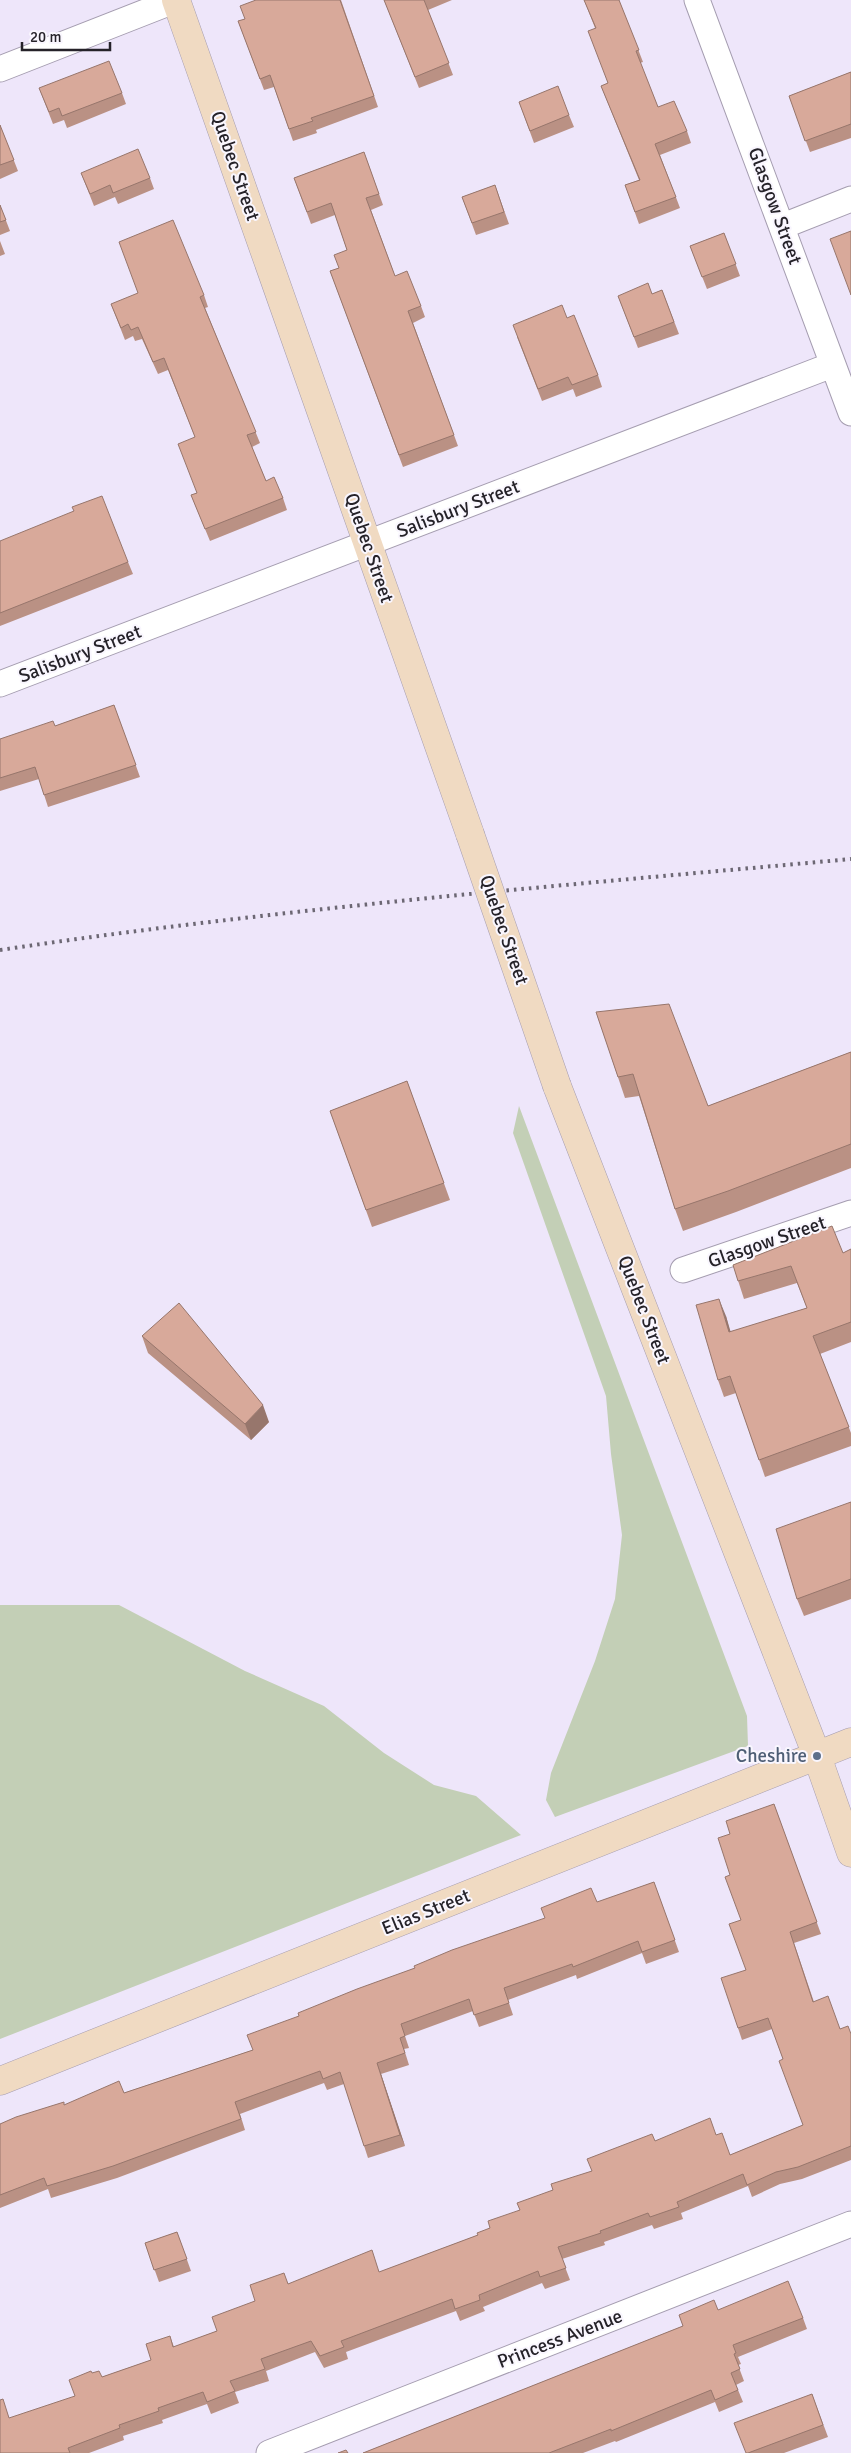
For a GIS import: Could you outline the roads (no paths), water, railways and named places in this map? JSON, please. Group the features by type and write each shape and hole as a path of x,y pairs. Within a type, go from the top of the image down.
{"street":[{"path":"0,70 176,0"},
{"name":"Quebec Street","path":"176,0 557,1086 817,1756 851,1853"},
{"name":"Glasgow Street","path":"698,0 851,413"},
{"path":"783,226 851,199"},
{"name":"Salisbury Street","path":"0,684 832,365"},
{"name":"Glasgow Street","path":"683,1270 851,1213"},
{"name":"Elias Street","path":"0,2081 851,1742"},
{"name":"Princess Avenue","path":"269,2453 851,2224"}],"railway":[{"path":"0,950 212,922 425,898 851,859"}],"place":[{"name":"Cheshire","path":"817,1756"}]}
